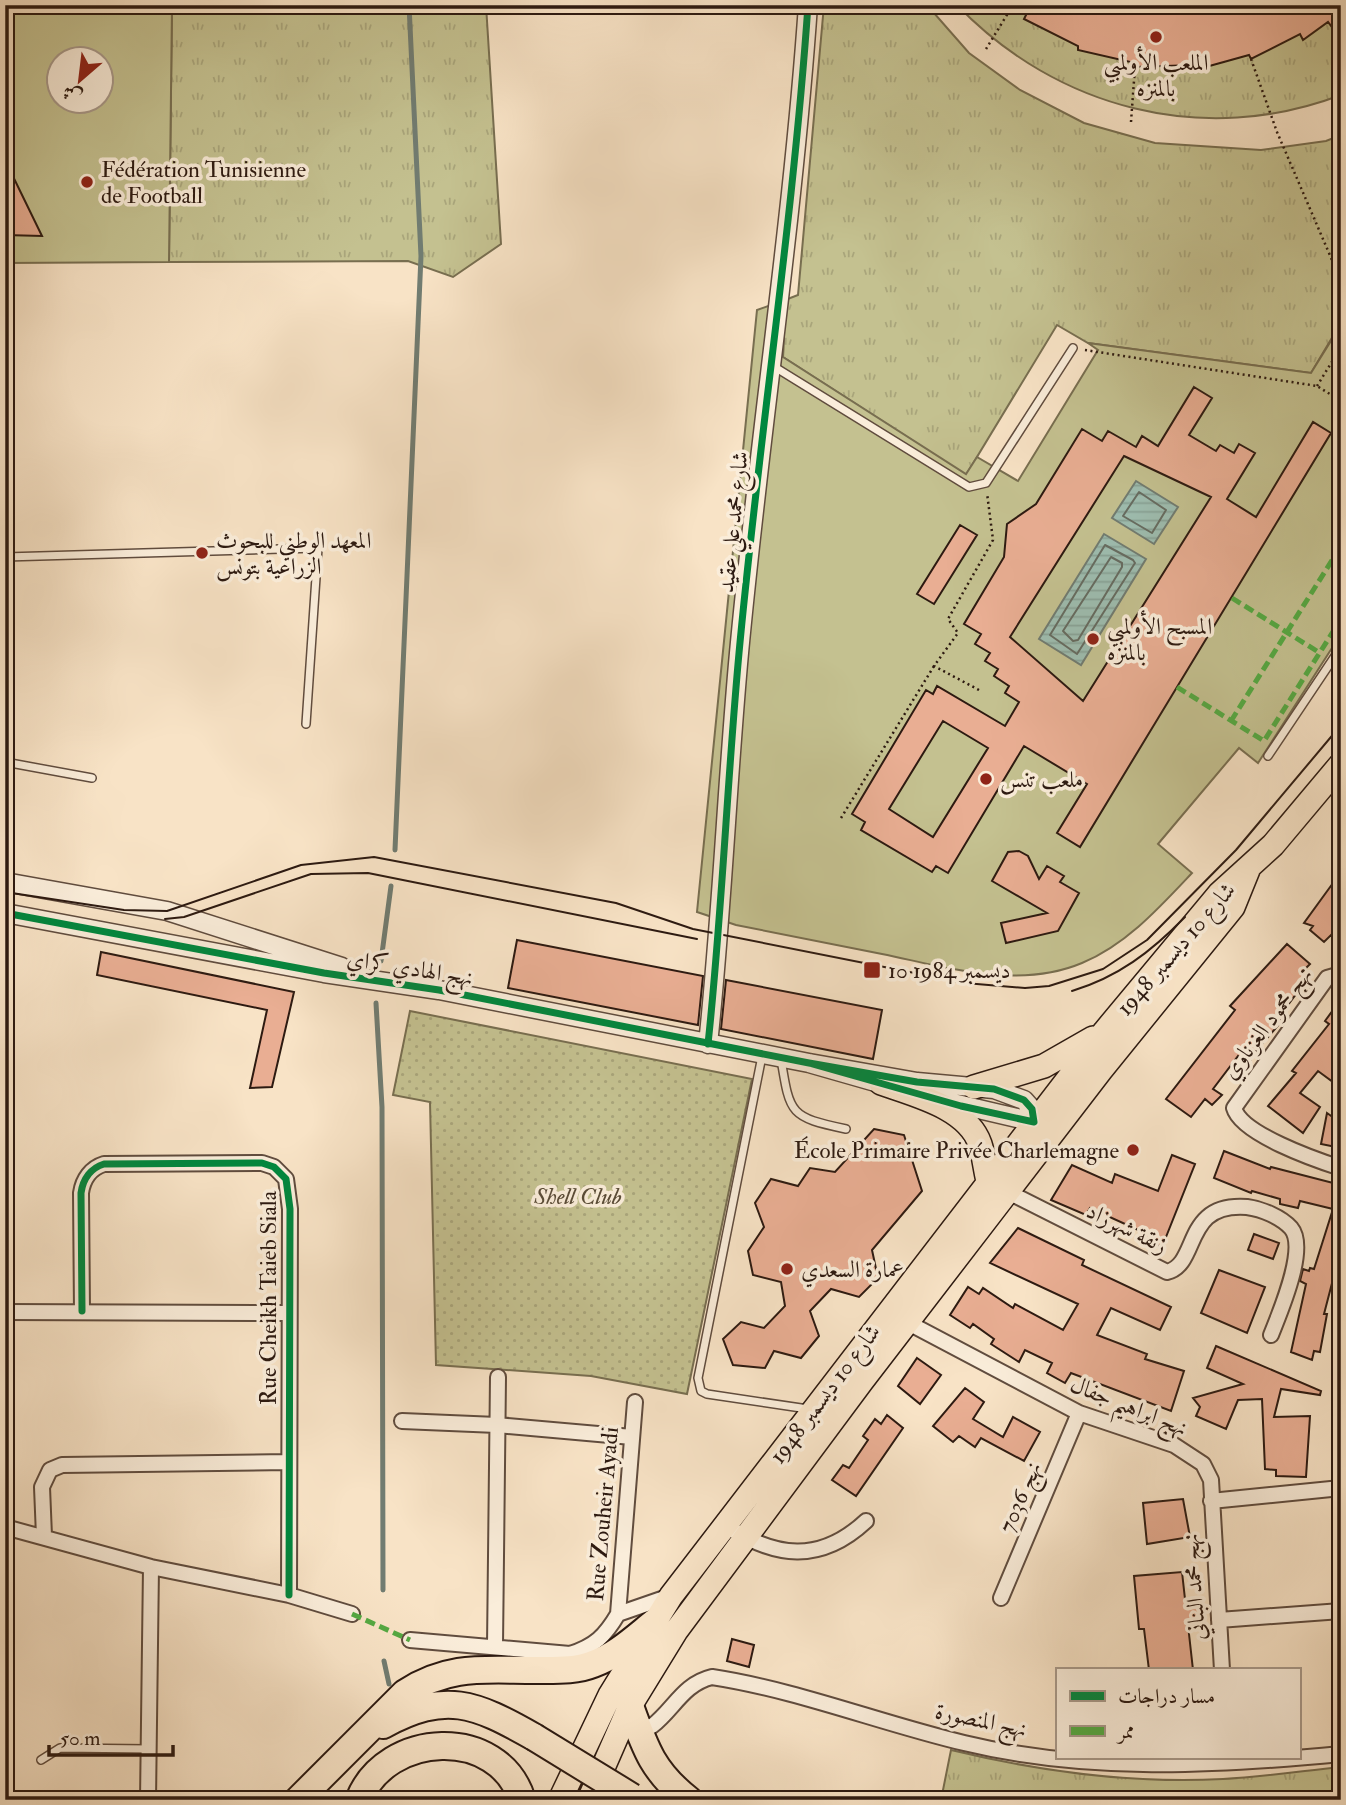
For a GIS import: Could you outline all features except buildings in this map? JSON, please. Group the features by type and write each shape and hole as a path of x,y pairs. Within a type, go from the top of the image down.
{"highway":[{"path":"298,1800 404,1693 425,1679 472,1668 565,1670 591,1665 606,1658 655,1622"},
{"path":"363,1736 413,1709 445,1704 474,1708 501,1718 634,1799"},
{"path":"634,1717 649,1758 665,1782 690,1800"},
{"path":"359,1800 377,1773 395,1758 432,1744 465,1747 486,1756 509,1774 522,1800"}],"main road":[{"path":"1251,864 1273,845 1337,774"},
{"name":"شارع 10 ديسمبر 1948","path":"560,1800 610,1695 671,1596 1105,1031 1219,894 1251,864"},
{"name":"شارع 10 ديسمبر 1948","path":"589,1800 676,1631 1008,1192 1233,907 1251,864"},
{"path":"974,1087 1044,1066 1105,1031"},
{"path":"881,1083 922,1098 958,1116 974,1131 981,1145 988,1181"},
{"path":"1040,1151 1034,1122 1059,1126"}],"street":[{"name":"شارع محمد علي عقيد","path":"708,1044 739,653 769,364 785,255 808,5"},
{"name":"نهج الهادي كراي","path":"5,882 167,911 396,983"},
{"name":"نهج الهادي كراي","path":"5,913 396,983 762,1055 781,1058 917,1082 974,1087 1017,1096 1032,1108 1034,1122 808,1063"},
{"name":"نهج محمود الغزناوي","path":"1341,974 1327,978 1234,1108 1238,1116 1274,1141 1341,1168"},
{"name":"Rue Cheikh Taieb Siala","path":"82,1311 80,1193 91,1171 104,1164 262,1163 280,1171 290,1188 289,1595"},
{"name":"زنقة شهرزاد","path":"1008,1192 1167,1272 1178,1267 1208,1217 1227,1206 1258,1208 1287,1223 1296,1234 1297,1248 1284,1300 1271,1335"},
{"path":"5,1312 288,1313"},
{"name":"نهج ابراهيم جفال","path":"888,1312 1079,1413 1174,1445 1203,1464 1211,1480 1211,1501"},
{"path":"495,1646 498,1377"},
{"name":"Rue Zouheir Ayadi","path":"410,1640 570,1654 591,1647 606,1634 618,1614 635,1402"},
{"name":"نهج 7036","path":"1001,1598 1079,1413"},
{"path":"402,1422 497,1425 632,1437"},
{"path":"44,1536 43,1487 50,1470 62,1465 288,1462"},
{"path":"1211,1501 1341,1488"},
{"name":"نهج محمد البناني","path":"1211,1501 1222,1668"},
{"path":"725,1525 745,1538 786,1552 807,1553 846,1539 866,1521"},
{"path":"5,1527 150,1566 289,1595 352,1614"},
{"path":"148,1800 150,1566"},
{"path":"618,1614 671,1596"},
{"path":"1219,1620 1341,1611"},
{"name":"نهج المنصورة","path":"634,1717 652,1726 688,1688 698,1680 712,1677 965,1743 1074,1762 1261,1759"},
{"name":"نهج المنصورة","path":"1300,1757 1341,1754"}],"lane":[{"path":"769,364 969,487 986,483 1073,348"},
{"path":"5,557 318,548 306,724"},
{"path":"1268,756 1341,647"},
{"path":"5,762 92,778"},
{"path":"762,1055 698,1378 701,1391 707,1394 812,1409"},
{"path":"781,1058 787,1098 796,1113 811,1122 846,1129"},
{"path":"41,1760 60,1748 150,1749"}],"path":[{"path":"986,49 1013,5"},
{"path":"1251,59 1277,132 1341,281"},
{"path":"1131,122 1135,67"},
{"path":"1317,386 1341,347"},
{"path":"1073,348 1317,386 1341,401"},
{"path":"841,818 934,666 958,633 948,619 993,540 986,483"},
{"path":"934,666 979,690"}],"green space":[{"name":"Fédération Tunisienne de Football","path":"5,5 172,5 169,262 5,263"},
{"path":"172,5 486,5 501,244 453,277 408,261 169,262"},
{"path":"824,5 927,5 969,53 1020,90 1084,123 1155,143 1261,150 1326,141 1341,135 1341,340 1333,336 1311,373 1088,343 1057,325 966,475 783,357 785,300 798,295"},
{"path":"957,5 1341,5 1341,95 1289,110 1237,118 1186,117 1135,108 1086,93 1040,70 997,41"},
{"path":"785,300 783,357 966,474 977,457 1018,481 1098,350 1088,343 1311,373 1334,336 1341,340 1341,634 1258,763 1239,748 1158,844 1192,873 1128,936 1082,963 1033,975 957,970 736,925 697,912 757,310"},
{"name":"Shell Club","path":"410,1011 752,1079 687,1394 591,1376 436,1365 430,1102 393,1095"},
{"path":"951,1750 1052,1770 1155,1780 1238,1778 1341,1767 1341,1800 941,1800"}],"water":[{"path":"1136,481 1178,507 1154,544 1112,518"},
{"path":"1104,534 1146,559 1081,665 1039,639"}],"waterway":[{"path":"395,850 421,256 409,5"},
{"path":"381,961 391,886"},
{"path":"376,1003 382,1107 383,1590"},
{"path":"384,1661 389,1684"}],"tram line":[{"path":"5,892 124,910 167,911 301,865 374,857 616,903 693,929 965,983 1025,988 1049,986 1103,969 1147,940 1236,850 1341,725"},
{"path":"165,919 184,917 311,874 368,873 697,939"},
{"path":"1072,991 1119,971 1133,962 1185,917"}],"marked path":[{"path":"1231,721 1341,546"},
{"path":"1232,598 1320,653"},
{"path":"1177,687 1264,741 1341,619"},
{"path":"352,1614 410,1640"}],"cycle path":[{"path":"708,1044 739,653 794,167 808,5"},
{"path":"5,913 324,973 439,990 809,1063 917,1082 994,1089 1024,1100 1032,1109 1034,1122 961,1106 809,1063"},
{"path":"82,1311 81,1193 86,1179 95,1168 104,1164 262,1163 274,1167 286,1179 290,1209 289,1595"}],"place":[{"name":"الملعب الأولمبي بالمنزه","path":"1156,37"},
{"name":"Fédération Tunisienne de Football","path":"87,182"},
{"name":"المعهد الوطني للبحوث الزراعية بتونس","path":"202,553"},
{"name":"المسبح الأولمبي بالمنزه","path":"1093,639"},
{"name":"ملعب تنس","path":"986,779"},
{"name":"10 ديسمبر 1984","path":"872,970"},
{"name":"École Primaire Privée Charlemagne","path":"1133,1150"},
{"name":"عمارة السعدي","path":"787,1269"}]}
